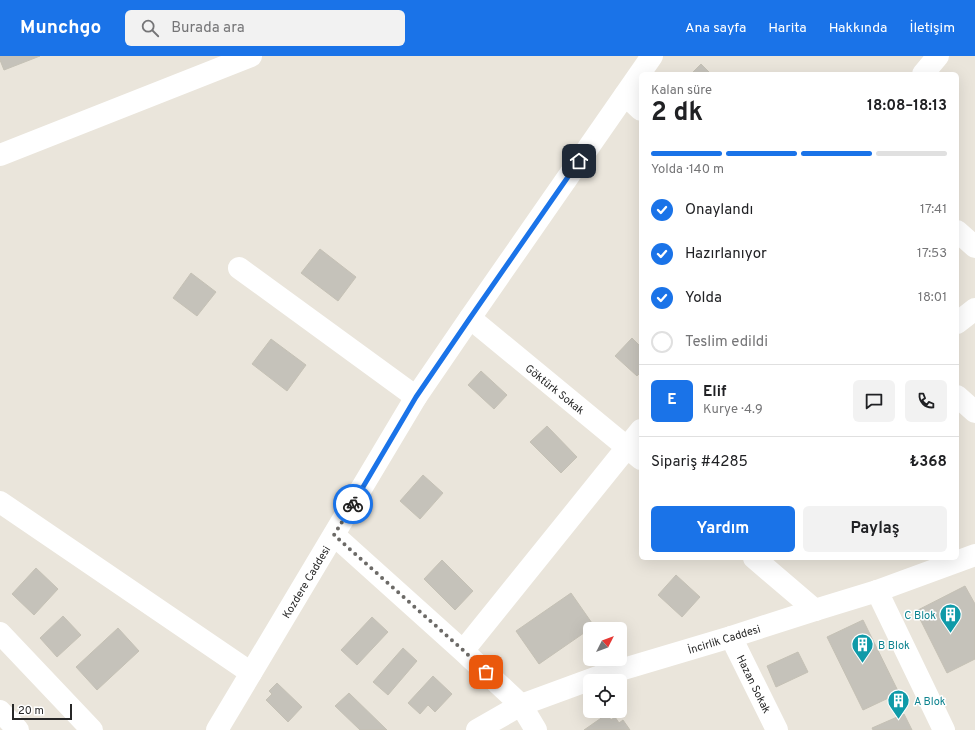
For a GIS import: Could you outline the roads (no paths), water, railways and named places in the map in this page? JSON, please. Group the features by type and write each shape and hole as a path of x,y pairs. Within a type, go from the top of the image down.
{"street":[{"path":"0,155 251,56"},
{"name":"Kozdere Caddesi","path":"641,72 652,56"},
{"path":"926,72 938,56"},
{"name":"Kozdere Caddesi","path":"217,730 416,397 639,75"},
{"path":"625,95 639,108"},
{"path":"959,233 975,247"},
{"path":"239,268 416,397"},
{"path":"959,321 975,309"},
{"name":"Göktürk Sokak","path":"470,318 634,453"},
{"path":"959,398 975,412"},
{"path":"464,651 634,453 639,437"},
{"path":"0,502 251,673"},
{"path":"334,535 464,651 520,705 536,730"},
{"name":"İncirlik Caddesi","path":"477,730 520,705 600,676 877,591 975,555"},
{"path":"766,562 815,610"},
{"path":"877,591 944,730"},
{"path":"0,633 92,730"},
{"name":"Hazan Sokak","path":"731,637 777,730"},
{"path":"0,711 18,730"}],"place":[{"name":"C Blok","path":"951,634"},
{"name":"B Blok","path":"863,664"},
{"name":"A Blok","path":"898,720"}]}
